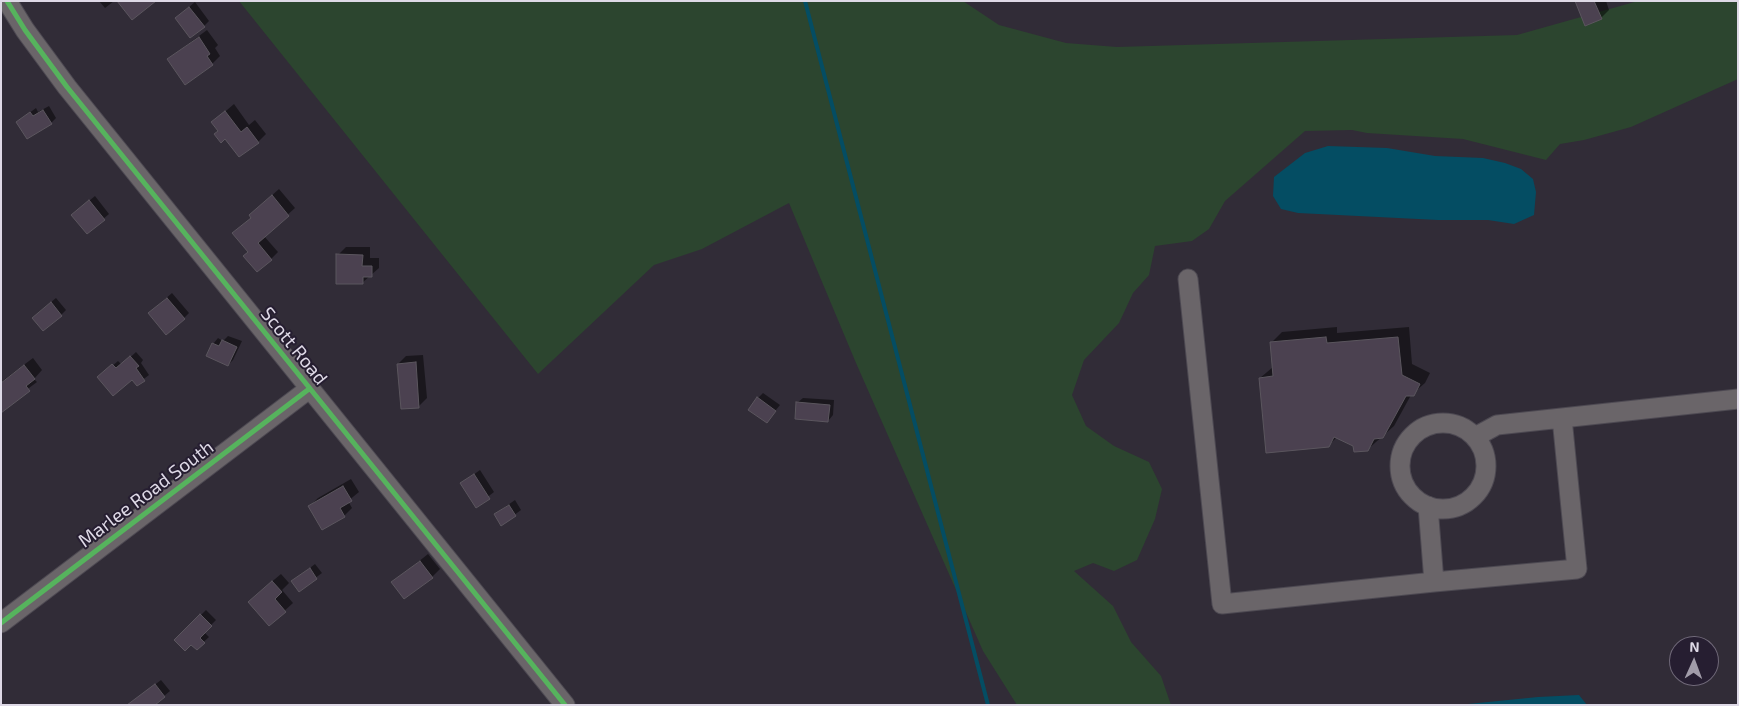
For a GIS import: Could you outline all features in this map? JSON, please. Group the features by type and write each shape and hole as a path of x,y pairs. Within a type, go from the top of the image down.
{"street":[{"name":"Scott Road","path":"9,6 67,86 565,705"},
{"path":"1188,280 1222,604 1577,569 1562,418"},
{"name":"Marlee Road South","path":"1,623 309,389"},
{"path":"1475,437 1497,425 1738,399"},
{"path":"1437,424 1451,424 1466,428 1483,449 1486,463 1485,477 1479,490 1469,501 1456,507 1442,509 1428,506 1411,494 1401,476 1404,448 1412,437 1423,428 1437,424"},
{"path":"1428,506 1434,582"}],"green space":[{"path":"239,1 963,1 999,25 1066,43 1117,47 1517,35 1638,1 1738,1 1738,79 1631,127 1584,140 1560,144 1546,160 1463,139 1367,133 1352,130 1305,131 1225,201 1209,229 1192,241 1155,246 1149,275 1133,293 1119,323 1084,360 1072,395 1086,426 1114,446 1149,462 1162,489 1155,519 1137,560 1114,571 1093,563 1074,571 1113,606 1131,642 1161,676 1171,705 1017,705 983,651 856,363 789,203 702,249 654,265 538,374"}],"water":[{"path":"1328,146 1387,148 1435,156 1483,158 1505,163 1521,169 1533,179 1536,192 1534,215 1514,224 1488,220 1438,220 1298,213 1281,209 1273,196 1274,177 1305,153"},
{"path":"1579,695 1587,705 1458,705 1538,697"}],"building":[{"path":"117,1 156,1 132,20"},
{"path":"1575,1 1594,1 1602,19 1585,26"},
{"path":"189,7 205,27 190,38 175,18"},
{"path":"199,37 210,54 207,56 213,65 185,85 167,59"},
{"path":"43,110 52,124 27,139 16,122 30,112 33,116"},
{"path":"225,111 241,132 247,127 259,143 239,157 225,139 221,143 214,134 218,131 211,122"},
{"path":"272,195 289,216 258,243 272,260 257,272 243,256 248,252 232,233 251,218 249,215"},
{"path":"89,200 105,220 87,234 71,215"},
{"path":"336,254 363,255 362,266 372,266 372,277 363,277 363,284 336,284"},
{"path":"167,298 185,319 166,335 148,313"},
{"path":"51,302 62,316 43,331 32,318"},
{"path":"1326,337 1327,343 1398,337 1402,375 1420,384 1414,396 1406,396 1383,438 1374,439 1368,451 1354,452 1353,446 1334,437 1329,447 1266,453 1259,378 1273,376 1270,342"},
{"path":"222,340 237,347 228,366 206,356 212,343 219,346"},
{"path":"130,356 139,366 136,368 145,381 137,386 132,380 113,396 97,377 112,364 116,368"},
{"path":"416,362 419,408 401,409 397,364"},
{"path":"24,365 35,379 26,386 30,391 1,413 1,383"},
{"path":"757,397 776,411 767,423 748,410"},
{"path":"796,402 830,405 828,422 795,419"},
{"path":"474,474 490,499 476,508 460,483"},
{"path":"343,486 352,501 340,508 345,517 322,530 308,506"},
{"path":"509,505 516,516 501,526 494,514"},
{"path":"420,561 433,578 404,599 391,582"},
{"path":"310,568 317,579 299,592 291,581"},
{"path":"272,581 282,592 275,599 286,612 269,626 248,602"},
{"path":"200,614 212,626 200,638 205,643 197,650 191,645 185,651 174,640"},
{"path":"155,684 165,697 155,705 127,705"}],"waterway":[{"path":"805,1 988,705"}],"cycle path":[{"path":"7,1 25,30 67,87 565,705"},
{"path":"1,623 309,389"}]}
